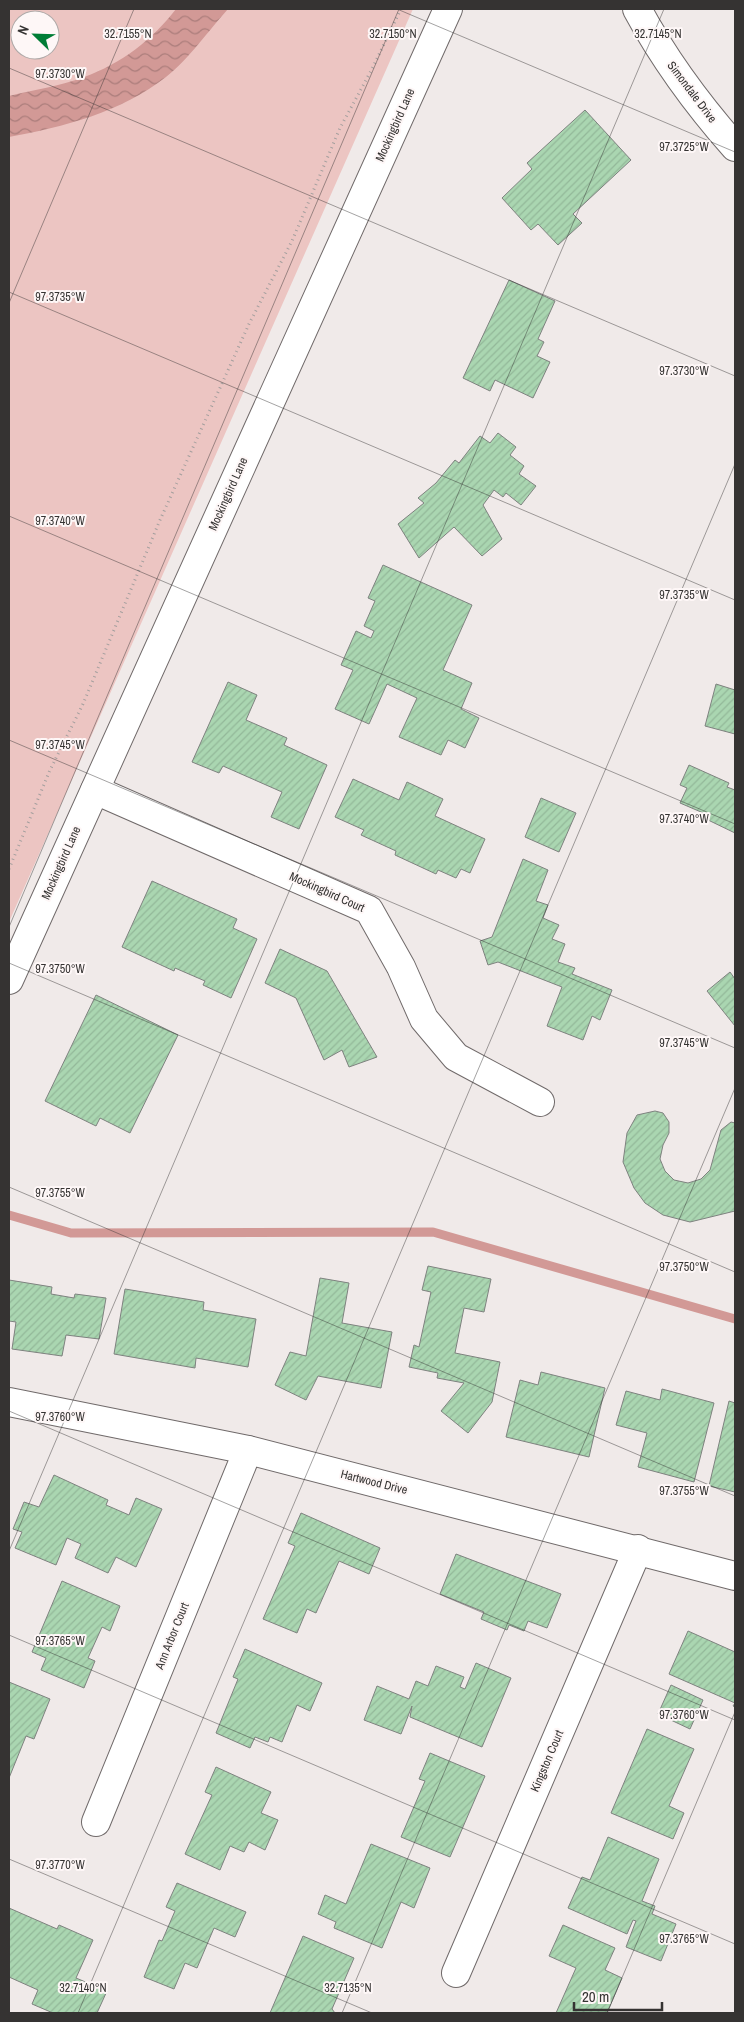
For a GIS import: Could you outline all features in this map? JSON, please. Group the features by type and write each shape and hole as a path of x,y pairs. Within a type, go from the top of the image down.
{"street":[{"name":"Mockingbird Lane","path":"9,980 448,9"},
{"name":"Simondale Drive","path":"637,9 655,42 704,111 735,147"},
{"name":"Mockingbird Court","path":"95,790 369,910 401,968 424,1019 456,1057 540,1102"},
{"name":"Hartwood Drive","path":"9,1402 248,1450 638,1549 735,1576"},
{"name":"Ann Arbor Court","path":"96,1822 248,1450"},
{"name":"Kingston Court","path":"456,1973 638,1549"}],"path":[{"path":"9,868 50,770 83,704 160,520 250,324 292,240 340,128 402,9"}],"shaded area":[{"path":"9,9 413,9 9,922"}],"water":[{"path":"176,9 228,9 182,62 149,89 111,109 71,123 9,137 9,96 75,80 98,72 123,58 147,40"}],"building":[{"path":"585,110 631,160 573,214 582,223 558,245 538,224 531,230 502,198 532,169 527,163"},
{"path":"509,280 555,301 538,339 544,342 537,356 550,362 533,398 495,380 490,391 463,378"},
{"path":"498,433 516,447 510,455 524,466 519,474 536,486 521,505 506,493 503,497 494,490 483,505 502,539 482,556 454,527 419,558 398,524 424,503 418,498 436,483 455,460 459,463 480,436 490,443"},
{"path":"383,565 472,605 443,670 472,683 461,709 479,718 465,748 448,740 441,755 399,737 417,698 387,684 369,724 335,709 353,670 341,665 356,631 371,638 374,631 364,626 375,601 368,598"},
{"path":"228,682 257,695 246,720 287,738 284,745 327,765 299,829 271,817 282,792 223,766 219,773 192,762"},
{"path":"716,684 735,690 735,734 705,726"},
{"path":"689,765 729,783 727,787 735,790 735,833 706,819 708,815 680,803 687,788 680,785"},
{"path":"353,779 399,800 407,782 443,799 435,816 485,839 470,873 461,869 456,878 438,870 436,874 395,855 396,851 361,835 364,830 335,817"},
{"path":"541,798 576,813 559,852 525,837"},
{"path":"523,859 548,870 536,901 548,905 543,918 559,925 552,939 565,944 558,962 575,968 572,974 612,990 600,1020 592,1016 583,1040 547,1026 562,987 498,962 488,965 480,941 492,937"},
{"path":"152,881 237,919 233,928 257,939 231,998 203,985 205,981 175,968 174,971 122,947"},
{"path":"280,949 327,971 377,1057 349,1067 342,1050 324,1060 296,998 265,983"},
{"path":"730,972 735,979 735,1026 707,991"},
{"path":"96,995 178,1035 130,1133 100,1118 96,1126 45,1101"},
{"path":"655,1111 663,1113 669,1122 669,1133 663,1145 660,1159 665,1171 674,1180 688,1183 701,1179 710,1170 721,1130 731,1122 735,1123 735,1211 690,1222 663,1215 645,1203 634,1188 623,1162 627,1133 637,1115"},
{"path":"428,1266 491,1279 484,1312 464,1308 455,1353 500,1362 492,1402 468,1433 441,1411 464,1383 437,1378 438,1373 409,1367 414,1345 419,1347 431,1292 422,1290"},
{"path":"320,1278 349,1283 342,1323 392,1332 381,1388 318,1376 306,1400 275,1385 290,1352 306,1356"},
{"path":"9,1280 52,1287 51,1294 74,1298 75,1294 106,1298 99,1339 66,1335 62,1356 12,1349 16,1322 9,1321"},
{"path":"125,1289 204,1302 203,1310 256,1319 248,1367 196,1358 195,1368 114,1354"},
{"path":"541,1372 605,1388 589,1457 506,1437 520,1380 538,1385"},
{"path":"662,1389 714,1403 694,1482 638,1467 647,1433 616,1425 626,1391 660,1400"},
{"path":"729,1401 735,1403 735,1492 709,1486"},
{"path":"54,1475 108,1500 106,1505 129,1515 136,1498 162,1509 136,1567 116,1557 108,1573 75,1558 81,1544 67,1538 56,1565 15,1548 22,1532 13,1529 24,1502 39,1507"},
{"path":"301,1513 380,1548 369,1574 339,1561 316,1613 307,1609 297,1633 263,1619 295,1546 288,1543"},
{"path":"456,1554 561,1594 547,1628 528,1621 524,1631 509,1625 507,1630 481,1619 484,1612 440,1594"},
{"path":"62,1581 120,1606 110,1631 102,1627 88,1658 95,1661 84,1688 41,1670 46,1658 32,1652"},
{"path":"688,1631 735,1652 735,1703 669,1674"},
{"path":"245,1649 322,1683 310,1711 297,1705 282,1742 270,1737 268,1742 255,1737 250,1748 216,1733 238,1679 233,1677"},
{"path":"476,1663 511,1678 482,1747 410,1717 412,1706 401,1734 364,1720 377,1686 409,1699 416,1681 428,1686 436,1666 464,1677 460,1687 465,1689"},
{"path":"9,1682 50,1699 34,1739 26,1736 9,1778"},
{"path":"671,1685 703,1700 690,1729 658,1714"},
{"path":"647,1729 694,1749 669,1806 684,1813 673,1839 611,1813"},
{"path":"430,1753 485,1776 450,1857 401,1837 425,1781 419,1779"},
{"path":"216,1767 271,1792 261,1813 278,1820 265,1850 249,1842 244,1852 230,1846 220,1870 185,1854 212,1795 205,1792"},
{"path":"608,1837 659,1859 642,1901 655,1906 652,1914 676,1924 661,1961 626,1947 636,1921 633,1920 627,1934 568,1908 582,1877 590,1880"},
{"path":"371,1844 430,1868 414,1908 401,1902 382,1948 334,1928 336,1922 318,1914 325,1895 346,1904"},
{"path":"177,1883 246,1912 235,1937 214,1928 197,1968 185,1963 174,1989 144,1977 159,1940 162,1941 175,1911 166,1907"},
{"path":"9,1908 57,1929 59,1925 93,1940 76,1978 107,1991 97,2013 53,2013 32,2004 38,1990 9,1977"},
{"path":"563,1925 615,1948 605,1970 622,1978 607,2013 556,2013 576,1968 549,1956"},
{"path":"303,1936 354,1958 332,2009 335,2013 270,2013"}],"waterway":[{"path":"9,1215 71,1233 433,1232 735,1319"}]}
